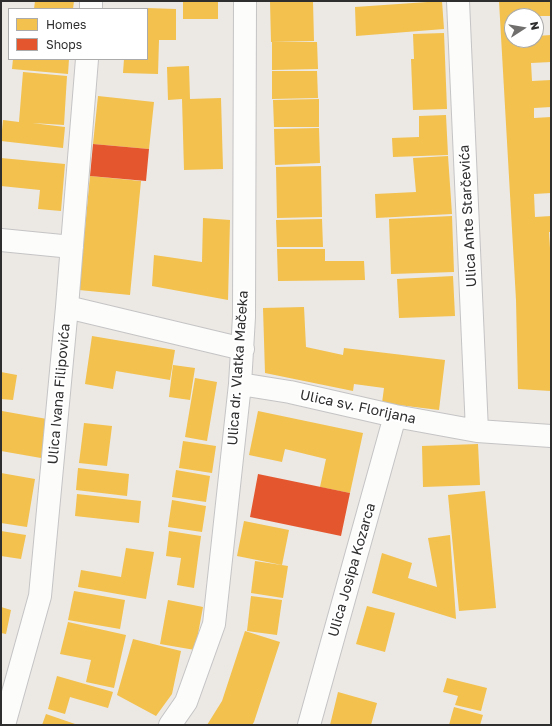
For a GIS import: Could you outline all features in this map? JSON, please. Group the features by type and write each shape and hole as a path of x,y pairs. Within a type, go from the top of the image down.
{"street":[{"name":"Ulica dr. Vlatka Mačeka","path":"170,725 186,702 214,624 240,384 244,317 245,1"},
{"name":"Ulica Ante Starčevića","path":"458,1 477,431"},
{"name":"Ulica Ivana Filipovića","path":"4,725 40,596 67,307 87,60"},
{"path":"1,240 72,247"},
{"path":"67,307 243,349"},
{"name":"Ulica sv. Florijana","path":"240,384 290,392 395,416 477,431 551,436"},
{"name":"Ulica Josipa Kozarca","path":"309,725 395,416"}],"building: Homes":[{"path":"35,1 74,1 73,8 34,8"},
{"path":"183,1 218,1 218,19 183,19"},
{"path":"270,1 313,1 314,41 271,42"},
{"path":"442,1 444,29 356,36 355,7"},
{"path":"499,1 551,1 551,16 544,16 544,8 504,8 504,48 544,48 544,35 551,35 551,62 531,63 532,81 551,80 551,107 534,108 534,118 551,117 551,193 534,194 535,217 551,216 551,232 549,232 551,264 551,391 518,389 516,300"},
{"path":"148,8 176,9 176,40 159,40 158,74 123,73 124,60 148,60"},
{"path":"444,33 447,109 413,110 411,59 414,59 413,34"},
{"path":"272,42 317,42 318,69 272,70"},
{"path":"13,60 69,60 68,74 12,69"},
{"path":"189,66 190,99 221,98 223,169 184,170 182,99 168,100 167,67"},
{"path":"272,71 317,71 318,98 272,99"},
{"path":"23,72 67,76 64,125 32,123 65,127 63,148 1,141 3,120 19,122"},
{"path":"98,96 154,102 149,149 93,144"},
{"path":"319,99 319,127 274,127 273,100"},
{"path":"446,115 448,155 393,157 392,138 419,137 419,116"},
{"path":"319,128 320,163 275,165 274,129"},
{"path":"448,156 452,214 376,218 375,194 416,192 413,158"},
{"path":"1,158 65,164 61,211 38,209 40,190 1,186"},
{"path":"321,166 322,217 277,218 276,167"},
{"path":"90,176 141,181 130,295 79,290"},
{"path":"452,216 454,272 391,274 389,219"},
{"path":"203,218 230,220 228,300 152,286 154,255 202,262"},
{"path":"322,219 323,247 277,247 276,220"},
{"path":"277,249 325,249 325,261 364,261 365,280 278,281"},
{"path":"453,276 455,316 399,318 397,279"},
{"path":"304,307 306,347 343,355 344,348 445,360 439,410 382,403 384,388 354,384 353,391 265,373 263,308"},
{"path":"92,336 175,350 170,380 116,371 113,389 85,384"},
{"path":"173,365 195,368 190,400 169,397"},
{"path":"1,372 17,375 13,400 1,399"},
{"path":"195,378 217,382 207,441 185,437"},
{"path":"2,411 47,419 41,458 1,451"},
{"path":"258,411 363,433 350,493 320,487 326,459 285,449 282,462 249,455"},
{"path":"84,423 112,426 107,466 79,463"},
{"path":"183,441 216,446 212,473 179,468"},
{"path":"478,444 480,485 423,487 422,446"},
{"path":"78,468 129,474 127,496 76,490"},
{"path":"176,470 210,476 206,502 172,497"},
{"path":"1,473 35,479 27,527 1,523"},
{"path":"485,491 496,608 459,611 448,495"},
{"path":"77,494 141,501 139,523 75,516"},
{"path":"172,500 206,506 202,532 168,527"},
{"path":"244,521 289,530 282,565 237,556"},
{"path":"1,531 26,535 21,559 1,556"},
{"path":"169,531 201,536 194,588 177,585 181,558 166,556"},
{"path":"450,535 456,619 372,593 382,553 412,563 408,578 437,587 428,538"},
{"path":"126,548 154,552 146,599 78,587 81,570 121,577"},
{"path":"255,561 288,566 283,598 251,593"},
{"path":"74,591 125,600 120,629 68,620"},
{"path":"251,596 282,600 277,635 247,631"},
{"path":"168,600 203,607 195,650 160,644"},
{"path":"367,606 395,613 385,652 356,644"},
{"path":"1,607 11,610 6,634 1,633"},
{"path":"68,622 126,635 114,688 86,682 91,660 60,654"},
{"path":"245,631 280,642 254,722 252,725 207,725 222,701"},
{"path":"133,639 181,651 172,694 156,716 117,695"},
{"path":"57,676 113,692 108,708 70,697 65,714 48,709"},
{"path":"447,678 487,688 481,711 455,705 458,696 443,692"},
{"path":"338,692 377,703 371,725 330,725"},
{"path":"454,707 483,715 480,725 449,725"},
{"path":"46,714 78,725 42,725"}],"building: Shops":[{"path":"93,144 149,149 146,181 90,176"},
{"path":"258,474 350,493 341,536 250,517"}]}
